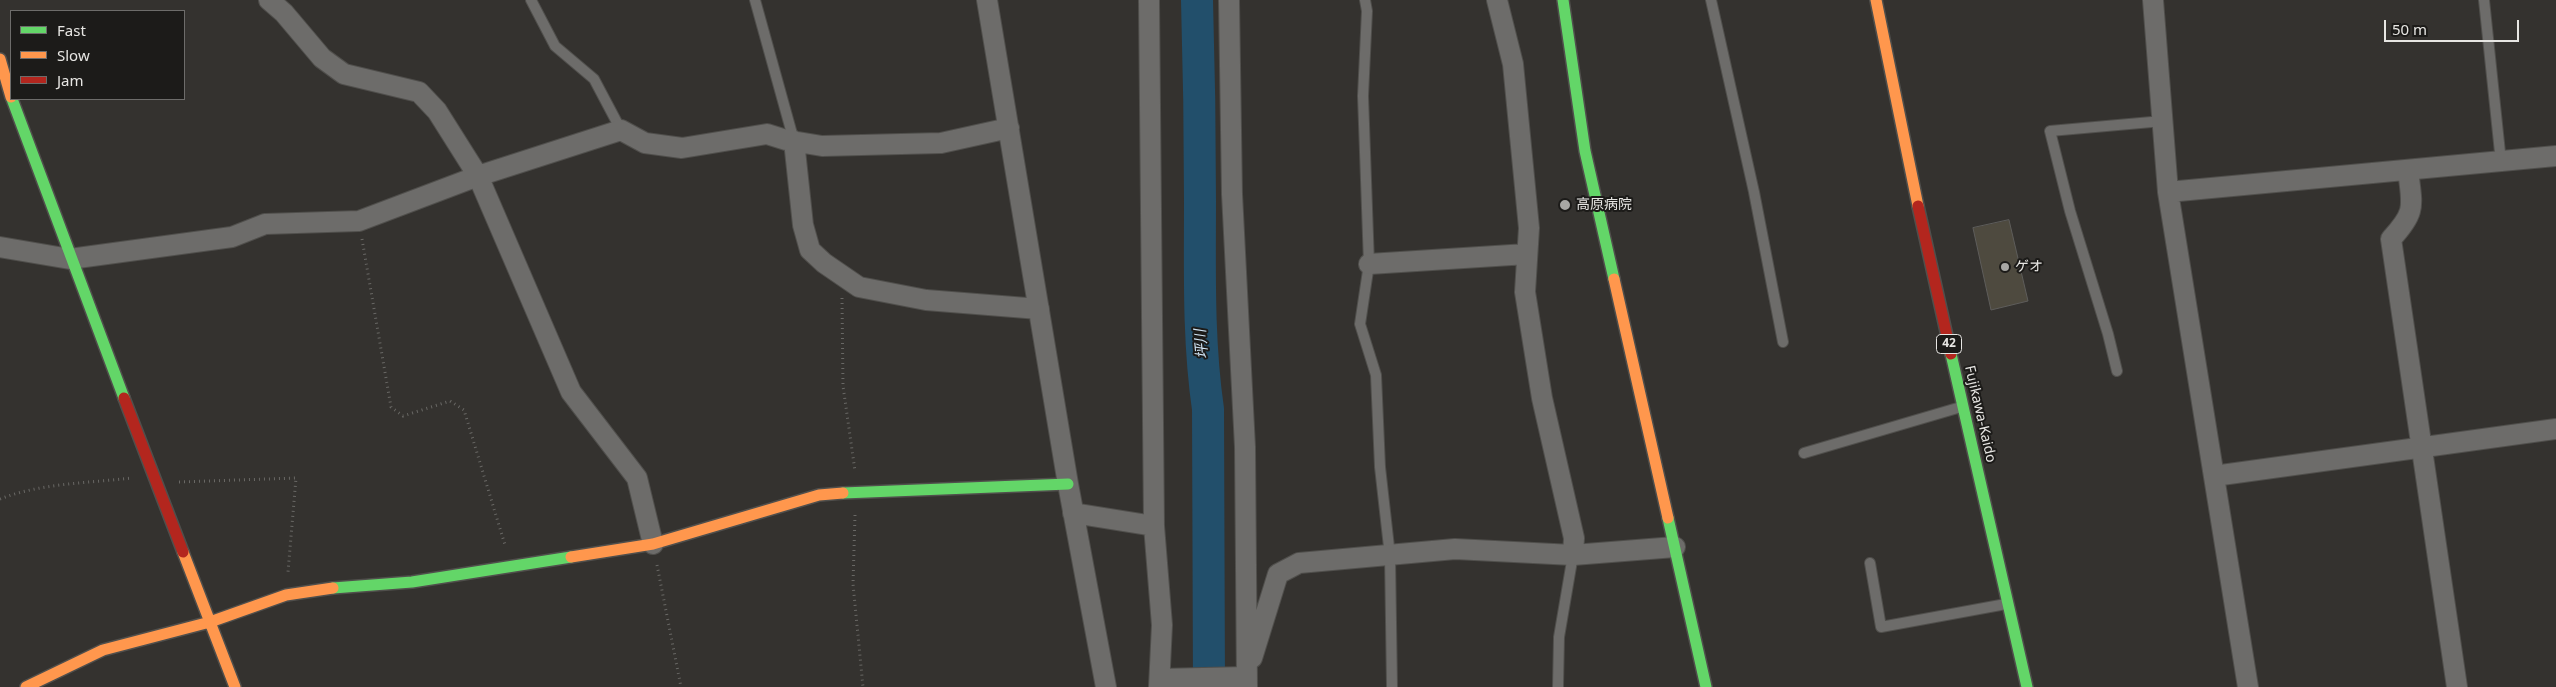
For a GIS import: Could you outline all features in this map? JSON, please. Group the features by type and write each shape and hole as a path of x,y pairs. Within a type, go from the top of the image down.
{"street":[{"path":"269,0 284,13 322,58 344,74 419,92 437,111 478,176 571,392 637,478 653,544"},
{"path":"986,0 1073,513 1106,687"},
{"path":"1149,0 1154,526 1162,625 1164,681 1243,680"},
{"path":"1229,0 1232,194 1245,447 1243,680"},
{"path":"1496,0 1513,64 1529,228 1524,292 1542,398 1574,538 1573,555"},
{"path":"1563,0 1584,151 1706,687"},
{"name":"Fujikawa-Kaido","path":"1876,0 1924,234 2027,687"},
{"path":"2153,0 2168,192 2248,687"},
{"path":"0,59 10,92"},
{"path":"13,100 70,259 235,687"},
{"path":"0,248 70,259 232,237 265,224 359,221 478,176 621,130 645,143 682,148 767,134 822,146 941,143 1008,128"},
{"path":"794,141 803,225 810,250 824,264 859,287 926,300 1039,309"},
{"path":"2168,192 2556,156"},
{"path":"2408,170 2412,211 2404,225 2391,239 2457,687"},
{"path":"1370,264 1527,254"},
{"path":"2214,476 2556,429"},
{"path":"26,687 103,650 210,622 286,595 326,588 412,582 653,544 819,495 874,490 1068,484"},
{"path":"1073,513 1154,526"},
{"path":"1243,680 1278,574 1299,564 1455,549 1573,555 1675,547"}],"lane":[{"path":"531,0 555,46 594,80 621,130"},
{"path":"755,0 794,141"},
{"path":"1365,0 1367,11 1363,96 1370,264 1360,324 1376,375 1380,467 1390,556 1392,687"},
{"path":"1711,0 1754,192 1783,342"},
{"path":"2484,0 2502,162"},
{"path":"2117,371 2108,334 2070,212 2050,130 2163,121"},
{"path":"1804,453 1963,406"},
{"path":"1558,687 1559,637 1573,555"},
{"path":"1870,563 1881,627 2008,603"}],"path":[{"path":"359,221 391,408 404,416 450,400 464,410 511,565"},
{"path":"0,499 11,495 61,486 154,479 296,478 286,595"},
{"path":"653,544 680,687"}],"building":[{"path":"2009,220 2028,301 1991,310 1973,228"}],"waterway":[{"name":"坪川","path":"1197,0 1200,126 1200,305 1208,409 1209,687"}],"traffic: fast":[{"path":"1563,0 1585,151 1614,279"},
{"path":"12,100 124,398"},
{"path":"1951,354 2027,687"},
{"path":"843,493 1068,484"},
{"path":"1668,518 1706,687"},
{"path":"333,588 412,582 571,557"}],"traffic: slow":[{"path":"1876,0 1918,206"},
{"path":"0,59 10,94"},
{"path":"1614,279 1668,518"},
{"path":"571,557 653,544 819,495 843,493"},
{"path":"183,552 235,687"},
{"path":"26,687 103,650 210,622 286,595 333,588"}],"traffic: jam":[{"path":"1918,206 1951,354"},
{"path":"124,398 183,552"}],"place":[{"name":"高原病院","path":"1565,205"},
{"name":"ゲオ","path":"2005,267"}]}
